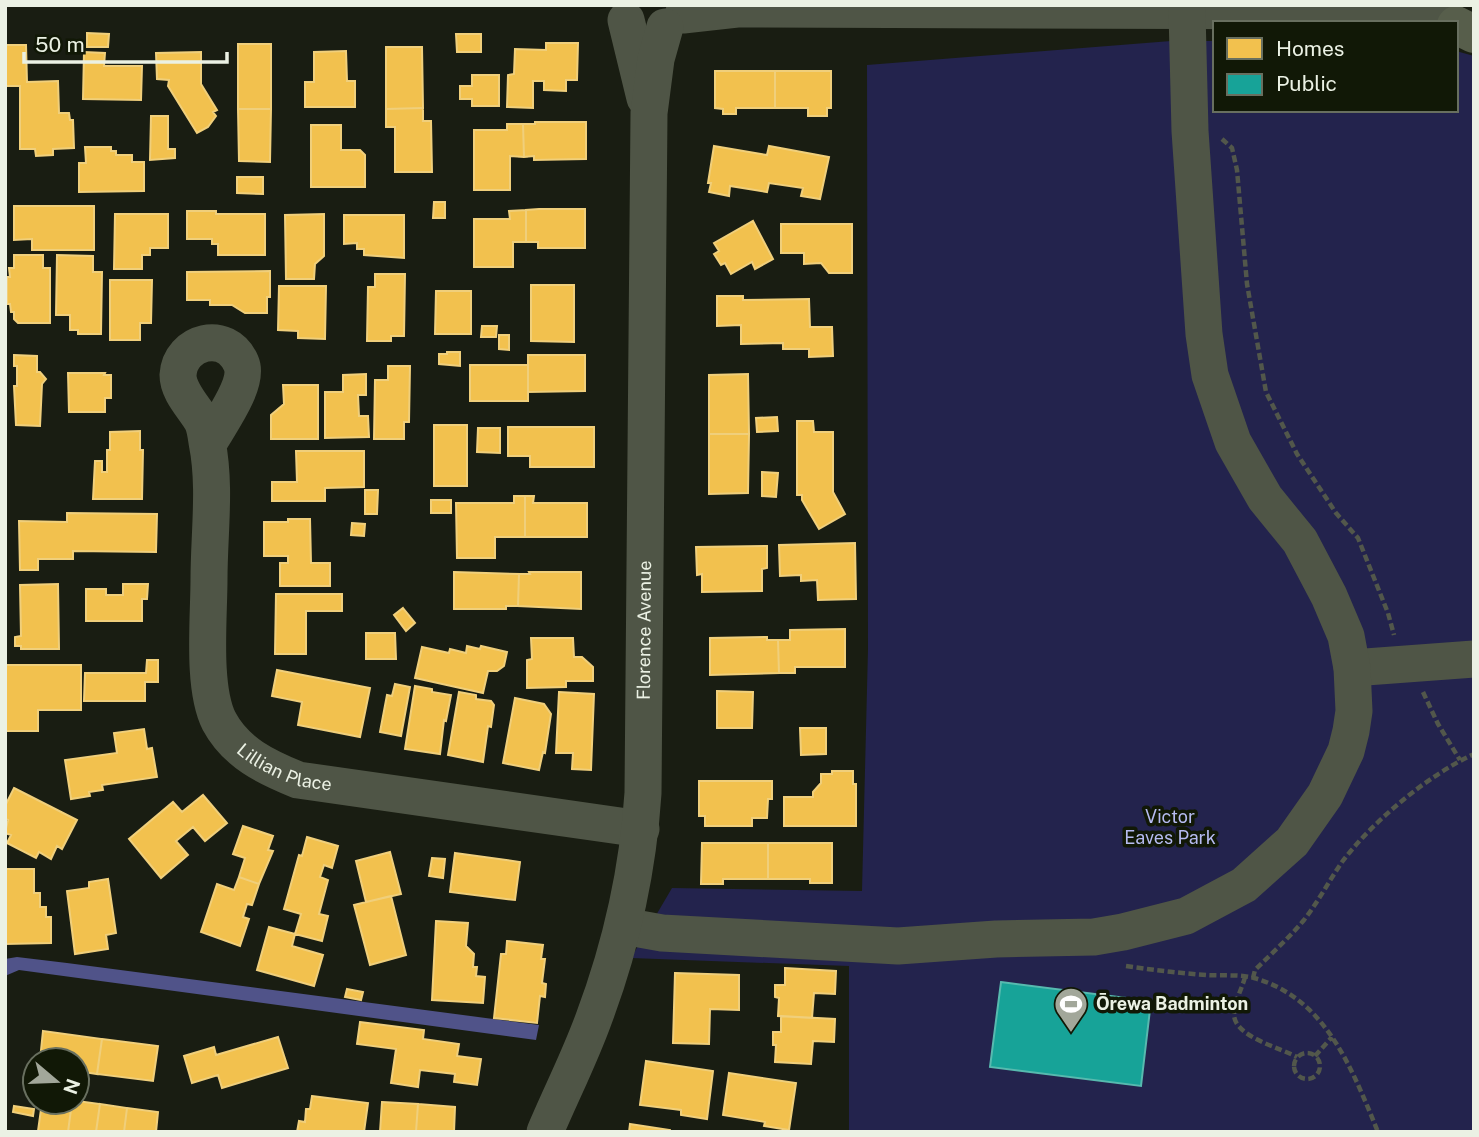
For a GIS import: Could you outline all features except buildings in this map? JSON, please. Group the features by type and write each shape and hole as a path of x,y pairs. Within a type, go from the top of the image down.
{"street":[{"path":"615,10 638,27 652,30 679,16 737,9 1316,11 1443,21"},
{"name":"Florence Avenue","path":"615,10 649,113"},
{"path":"623,926 662,933 898,946 996,939 1094,937 1186,916 1244,885 1292,842 1313,814 1336,774 1349,741 1354,712 1352,668 1346,636 1329,596 1300,541 1265,498 1233,442 1210,375 1204,334 1190,131 1187,12"},
{"name":"Florence Avenue","path":"545,1132 594,1019 623,926 641,829 649,113 656,59 679,16"},
{"name":"Lillian Place","path":"208,444 238,391 244,369 230,347 215,342 200,344 184,360 178,372 178,383 204,424 208,444 211,467 211,692 219,721 239,749 266,767 298,780 641,829"},
{"path":"1352,668 1474,659"}],"path":[{"path":"1218,135 1232,148 1237,170 1247,284 1266,392 1297,454 1336,513 1358,538 1395,637 1438,724 1460,760"},
{"path":"1378,1132 1359,1086 1321,1019 1283,990 1253,978 1255,970 1304,920 1343,861 1364,837 1411,794 1460,760 1474,754"},
{"path":"1245,977 1234,1013 1238,1025 1254,1038 1297,1057 1308,1052 1315,1056 1320,1064 1319,1070 1311,1079 1298,1076 1294,1070 1297,1057"},
{"path":"1315,1056 1332,1037"}],"green space":[{"name":"Victor Eaves Park","path":"1171,41 1213,41 1213,112 1458,112 1458,52 1474,56 1474,1132 849,1132 849,966 631,958 672,888 862,891 868,649 867,65"}],"water":[{"path":"17,957 539,1025 536,1040 19,970 5,976 5,959"}],"place":[{"name":"Ōrewa Badminton","path":"1071,1034"}]}
